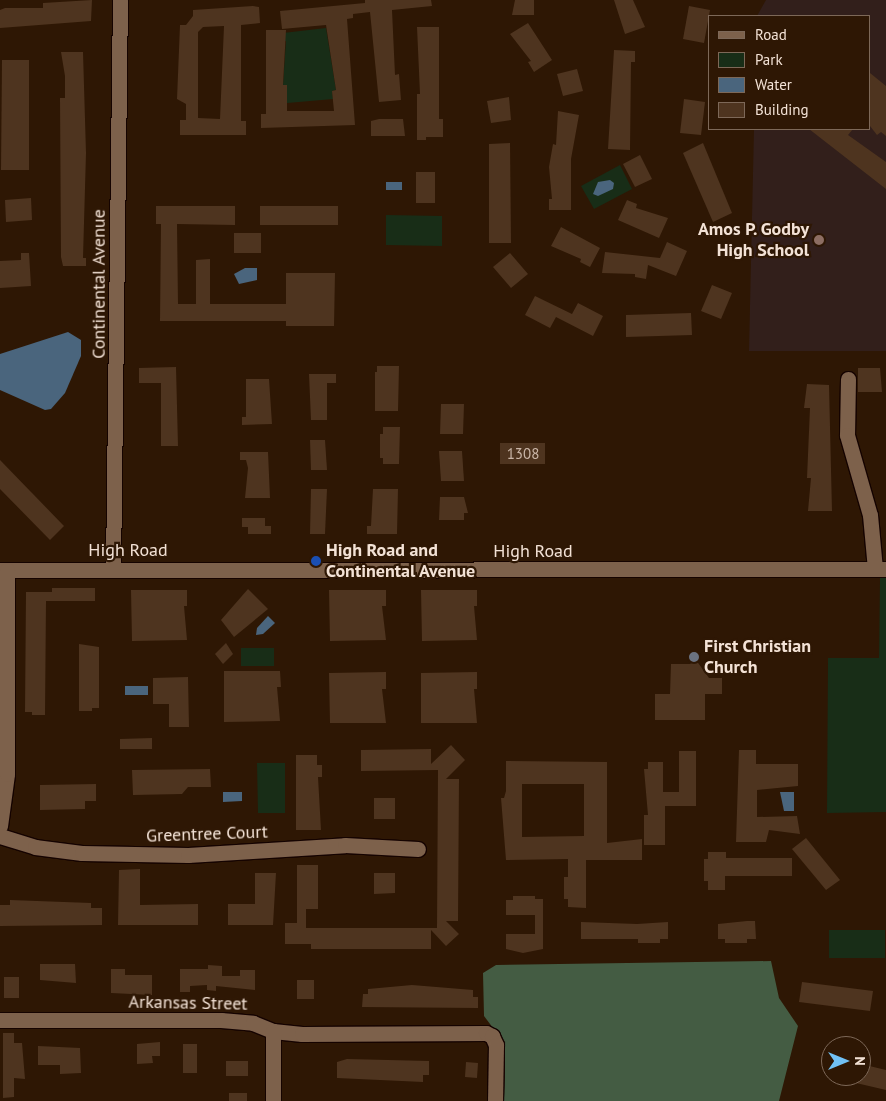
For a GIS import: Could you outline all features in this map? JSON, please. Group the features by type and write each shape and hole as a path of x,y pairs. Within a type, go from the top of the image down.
{"street":[{"name":"Continental Avenue","path":"113,569 120,0"},
{"path":"848,379 846,435 870,515 880,569"},
{"name":"High Road","path":"4,570 880,569"},
{"path":"0,826 6,790 4,752 4,570"},
{"name":"Greentree Court","path":"0,836 57,851 90,853 188,855 345,846 418,849"},
{"name":"Arkansas Street","path":"0,1020 221,1020 253,1023 273,1030 302,1034 486,1033 492,1036 496,1045 495,1101"},
{"path":"273,1030 273,1101"}],"shaded area":[{"name":"Amos P. Godby High School","path":"766,0 886,0 886,351 749,351 754,130 871,130 871,15 758,15"}],"green space":[{"path":"326,28 336,90 332,91 333,99 287,103 283,85 286,41 283,41 283,33"},
{"path":"620,165 632,189 594,209 581,186"},
{"path":"386,215 442,216 442,246 386,245"},
{"path":"880,578 886,578 886,812 827,813 828,658 879,658"},
{"path":"241,648 274,648 274,666 241,666"},
{"path":"257,763 285,763 285,813 258,813"},
{"path":"829,930 885,930 885,958 829,958"},
{"path":"771,961 779,998 798,1026 779,1101 503,1101 502,1040 484,1016 483,973 496,965"}],"water":[{"path":"610,180 614,183 613,189 598,196 593,194 598,182"},
{"path":"386,182 402,182 402,190 386,190"},
{"path":"245,268 257,268 257,280 239,284 234,274"},
{"path":"68,332 81,340 81,356 65,393 51,409 45,410 0,390 0,354"},
{"path":"268,616 275,623 263,634 256,635 257,628"},
{"path":"125,686 148,686 148,695 125,695"},
{"path":"223,792 242,792 242,801 223,802"},
{"path":"780,792 794,792 794,811 784,811"}],"building":[{"path":"92,0 91,21 0,28 0,10 5,8 43,8 43,3"},
{"path":"365,0 431,0 432,6 392,10 395,75 399,74 401,100 379,102 370,12 353,14 353,18 347,19 355,125 261,128 261,114 266,114 266,30 286,30 283,85 287,85 287,111 334,111 332,91 336,90 326,25 282,29 280,11 365,3"},
{"path":"515,0 534,0 534,15 512,15"},
{"path":"614,0 633,0 645,27 625,34"},
{"path":"689,6 710,10 704,43 683,39"},
{"path":"259,7 260,23 241,25 241,121 246,121 246,135 180,135 180,120 186,120 186,104 177,99 180,25 186,25 193,16 193,10","holes":["224,26 220,119 198,118 198,32 203,27"]},
{"path":"528,23 552,60 534,72 528,62 531,61 510,34"},
{"path":"417,27 439,27 439,119 443,119 443,137 426,137 426,140 417,140 417,94 420,94"},
{"path":"614,50 635,51 635,62 631,62 630,150 608,149"},
{"path":"61,52 83,52 86,153 83,258 86,258 86,266 63,266 61,257 60,98 65,98 65,76"},
{"path":"2,60 29,60 29,170 1,170"},
{"path":"577,69 583,91 563,96 557,74"},
{"path":"871,74 886,86 886,136 881,132 877,135 871,127"},
{"path":"509,97 511,120 491,123 487,101"},
{"path":"684,99 705,102 701,135 680,133"},
{"path":"558,111 579,115 571,159 571,210 549,210 549,199 552,199 549,167 553,144 556,145"},
{"path":"403,119 405,136 371,136 371,121"},
{"path":"810,130 852,130 848,135 886,162 886,189"},
{"path":"510,143 511,243 489,243 489,144"},
{"path":"703,143 732,213 713,222 683,153"},
{"path":"640,155 652,179 635,187 623,164"},
{"path":"416,172 435,172 435,203 416,203"},
{"path":"31,198 32,220 6,222 5,200"},
{"path":"627,200 637,204 636,208 668,218 659,238 618,220"},
{"path":"156,206 235,206 235,225 177,224 178,304 196,304 196,260 210,259 210,304 286,304 286,273 335,273 334,326 286,326 286,321 160,321 161,224 156,224"},
{"path":"260,206 338,206 338,225 260,225"},
{"path":"561,227 600,248 590,267 580,262 581,259 551,246"},
{"path":"234,233 261,233 261,253 234,253"},
{"path":"667,242 687,251 676,276 648,265 646,279 635,277 635,274 602,273 605,252 660,258"},
{"path":"21,253 29,253 31,286 0,288 0,261 21,260"},
{"path":"510,253 528,274 511,288 493,267"},
{"path":"712,285 732,293 721,319 701,311"},
{"path":"535,296 572,314 578,303 603,316 593,336 556,317 550,328 525,315"},
{"path":"691,313 692,335 626,337 626,315"},
{"path":"377,366 399,366 398,411 375,411 375,372 377,372"},
{"path":"176,367 178,446 161,446 161,383 139,383 139,368"},
{"path":"858,368 880,368 882,392 858,392"},
{"path":"309,374 336,374 336,383 327,383 327,420 311,420"},
{"path":"246,379 269,379 272,424 242,425 242,417 246,417"},
{"path":"807,384 829,385 832,511 808,511 811,478 807,478 810,408 804,408"},
{"path":"441,404 464,404 463,434 440,434"},
{"path":"383,427 400,427 399,464 383,464 383,458 380,458 380,434 383,434"},
{"path":"310,440 325,440 327,470 311,470"},
{"path":"500,443 545,443 545,464 500,464"},
{"path":"439,451 462,451 464,481 441,481"},
{"path":"240,452 268,452 270,498 245,498 248,468 246,460 240,460"},
{"path":"0,460 64,526 50,540 0,489"},
{"path":"311,489 327,489 325,534 310,534"},
{"path":"373,489 398,489 397,534 367,534 367,526 371,526"},
{"path":"440,497 464,497 468,513 464,513 464,520 439,520"},
{"path":"242,518 265,518 265,526 271,526 271,534 248,534 248,527 242,527"},
{"path":"52,588 95,588 95,601 46,601 45,715 32,715 32,712 25,712 26,592 52,592"},
{"path":"248,589 268,609 234,637 221,620"},
{"path":"131,590 187,590 187,606 184,606 187,640 132,641"},
{"path":"329,590 386,590 386,606 382,606 386,640 330,641"},
{"path":"421,590 477,590 477,606 474,606 477,640 422,641"},
{"path":"226,643 233,654 223,664 215,654"},
{"path":"79,644 99,647 99,708 92,708 92,711 79,711"},
{"path":"696,660 709,678 722,678 722,694 705,694 705,720 655,720 655,694 670,694 671,664 690,664"},
{"path":"224,671 280,671 281,687 277,687 280,721 224,722"},
{"path":"386,672 386,689 382,689 386,723 330,723 329,673"},
{"path":"477,672 477,689 474,689 477,723 421,723 421,673"},
{"path":"188,677 189,727 169,727 169,704 153,704 153,678"},
{"path":"152,738 152,749 120,749 120,739"},
{"path":"451,745 465,760 446,779 459,779 458,921 446,921 459,934 446,946 431,930 431,949 311,949 311,944 285,944 285,923 297,923 297,865 318,865 318,909 306,909 306,928 437,928 438,770 361,771 361,750 431,749 431,764"},
{"path":"739,750 756,750 756,764 798,764 798,786 757,790 757,817 797,816 800,834 769,830 766,842 736,842"},
{"path":"679,751 696,751 696,806 665,806 665,845 644,845 644,815 648,815 644,769 648,769 648,762 663,762 663,792 679,792"},
{"path":"296,755 317,755 317,765 322,765 322,777 318,777 321,830 296,830"},
{"path":"506,761 607,762 607,843 642,839 642,860 586,860 586,908 568,907 568,899 564,899 564,877 568,877 568,859 506,860 501,798 504,798 506,791","holes":["522,784 584,784 584,836 522,837"]},
{"path":"210,769 211,787 188,787 182,794 133,795 132,770"},
{"path":"96,784 96,801 85,801 85,809 40,810 40,785"},
{"path":"374,798 395,798 395,819 374,819"},
{"path":"806,838 840,880 826,890 792,849"},
{"path":"708,852 726,852 726,858 792,858 792,876 725,876 725,890 708,890 708,881 704,881 704,859 708,859"},
{"path":"140,869 140,905 198,904 198,925 118,925 119,870"},
{"path":"255,873 276,873 273,925 228,925 228,904 255,904"},
{"path":"374,873 395,873 395,893 374,894"},
{"path":"513,896 535,896 535,899 543,899 543,949 523,953 506,949 506,934 535,934 535,915 506,915 506,900 513,900"},
{"path":"10,900 91,903 91,908 102,908 102,925 0,926 0,905 10,905"},
{"path":"755,921 756,939 747,939 747,943 725,943 725,939 718,939 718,924"},
{"path":"581,922 637,924 668,922 668,939 660,939 660,943 638,943 638,939 581,939"},
{"path":"40,964 75,964 76,983 40,980"},
{"path":"208,965 222,966 222,976 240,976 240,970 255,970 255,990 216,986 216,991 207,990 207,985 190,986 190,992 180,992 180,969 208,969"},
{"path":"111,969 125,969 125,975 152,975 152,995 111,993"},
{"path":"4,977 19,977 19,998 4,998"},
{"path":"297,980 314,980 314,999 297,999"},
{"path":"802,982 873,991 870,1011 799,1002"},
{"path":"412,985 473,990 473,997 478,997 478,1008 362,1007 363,994 368,994 368,989"},
{"path":"3,1033 14,1033 14,1043 22,1043 25,1079 14,1078 14,1097 3,1098"},
{"path":"160,1042 160,1056 152,1056 153,1063 137,1064 137,1044"},
{"path":"183,1044 197,1044 197,1073 183,1073"},
{"path":"38,1046 80,1048 81,1073 60,1074 60,1065 38,1065"},
{"path":"347,1059 429,1061 429,1075 423,1075 423,1082 337,1078 337,1062"},
{"path":"226,1061 248,1061 248,1076 226,1076"},
{"path":"466,1062 478,1063 477,1078 465,1077"},
{"path":"871,1066 886,1070 886,1090 869,1086 871,1086"},
{"path":"229,1093 247,1093 247,1101 229,1101"}],"place":[{"name":"Amos P. Godby High School","path":"819,240"},
{"name":"High Road and Continental Avenue","path":"316,561"},
{"name":"First Christian Church","path":"694,657"}]}
